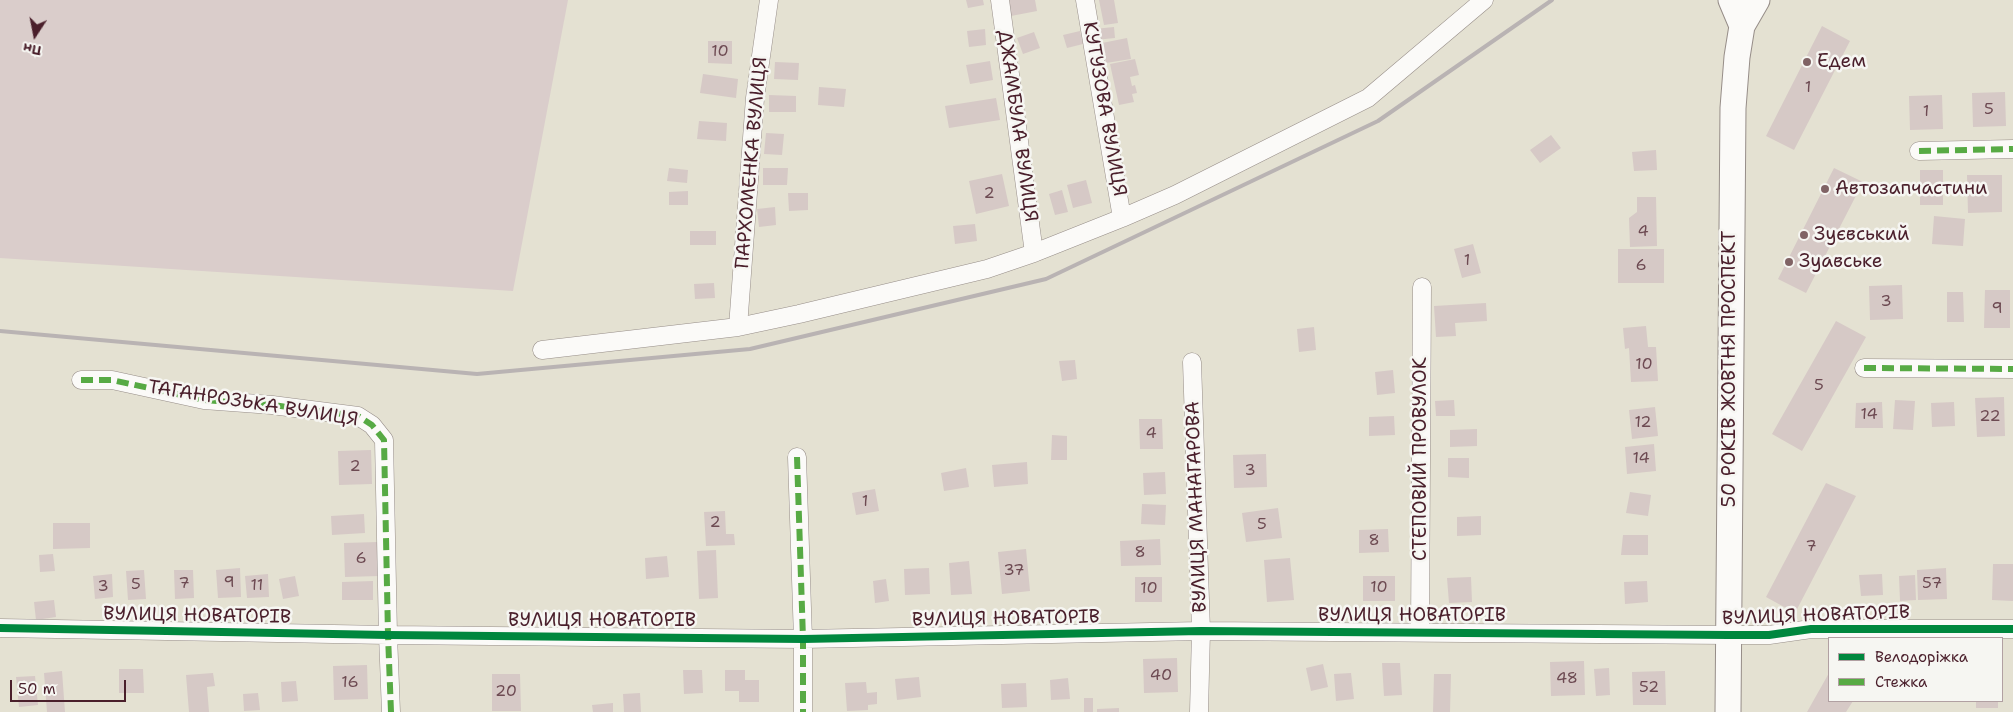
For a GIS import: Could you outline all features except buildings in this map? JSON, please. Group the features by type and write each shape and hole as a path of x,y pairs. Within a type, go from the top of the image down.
{"street":[{"name":"ПАРХОМЕНКА ВУЛИЦЯ","path":"738,327 755,98 769,0"},
{"name":"ДЖАМБУЛА ВУЛИЦЯ","path":"1000,0 1034,252"},
{"name":"КУТУЗОВА ВУЛИЦЯ","path":"1085,0 1122,218"},
{"path":"542,350 738,327 987,269 1034,252 1175,195 1368,98 1484,0"},
{"path":"1731,0 1742,26"},
{"path":"1742,26 1757,0"},
{"name":"50 РОКІВ ЖОВТНЯ ПРОСПЕКТ","path":"1728,712 1730,205 1734,90 1742,26"},
{"path":"1919,151 2013,149"},
{"name":"СТЕПОВИЙ ПРОВУЛОК","path":"1420,632 1422,287"},
{"name":"ВУЛИЦЯ МАНАГАРОВА","path":"1192,362 1201,631 1199,712"},
{"path":"1864,368 2013,369"},
{"name":"ТАГАНРОЗЬКА ВУЛИЦЯ","path":"81,380 112,380 204,400 272,405 358,416 372,425 384,440 391,712"},
{"path":"797,457 803,639 803,712"},
{"name":"ВУЛИЦЯ НОВАТОРІВ","path":"0,628 388,635 803,639 1201,631 1770,635 1811,629 2013,629"}],"shaded area":[{"path":"0,0 568,0 513,291 0,258"}],"railway":[{"path":"0,331 477,374 750,349 1046,279 1378,121 1552,0"}],"marked path":[{"path":"1919,151 2013,149"},
{"path":"1864,368 2013,369"},
{"path":"81,380 112,380 204,400 272,405 358,416 372,425 384,440 391,712"},
{"path":"797,457 803,639 803,712"}],"cycle path":[{"path":"0,628 388,635 803,639 1201,631 1769,635 1811,629 2013,629"}],"place":[{"name":"Едем","path":"1807,62"},
{"name":"Автозапчастини","path":"1825,189"},
{"name":"Зуєвський","path":"1804,235"},
{"name":"Зуавське","path":"1789,262"}]}
